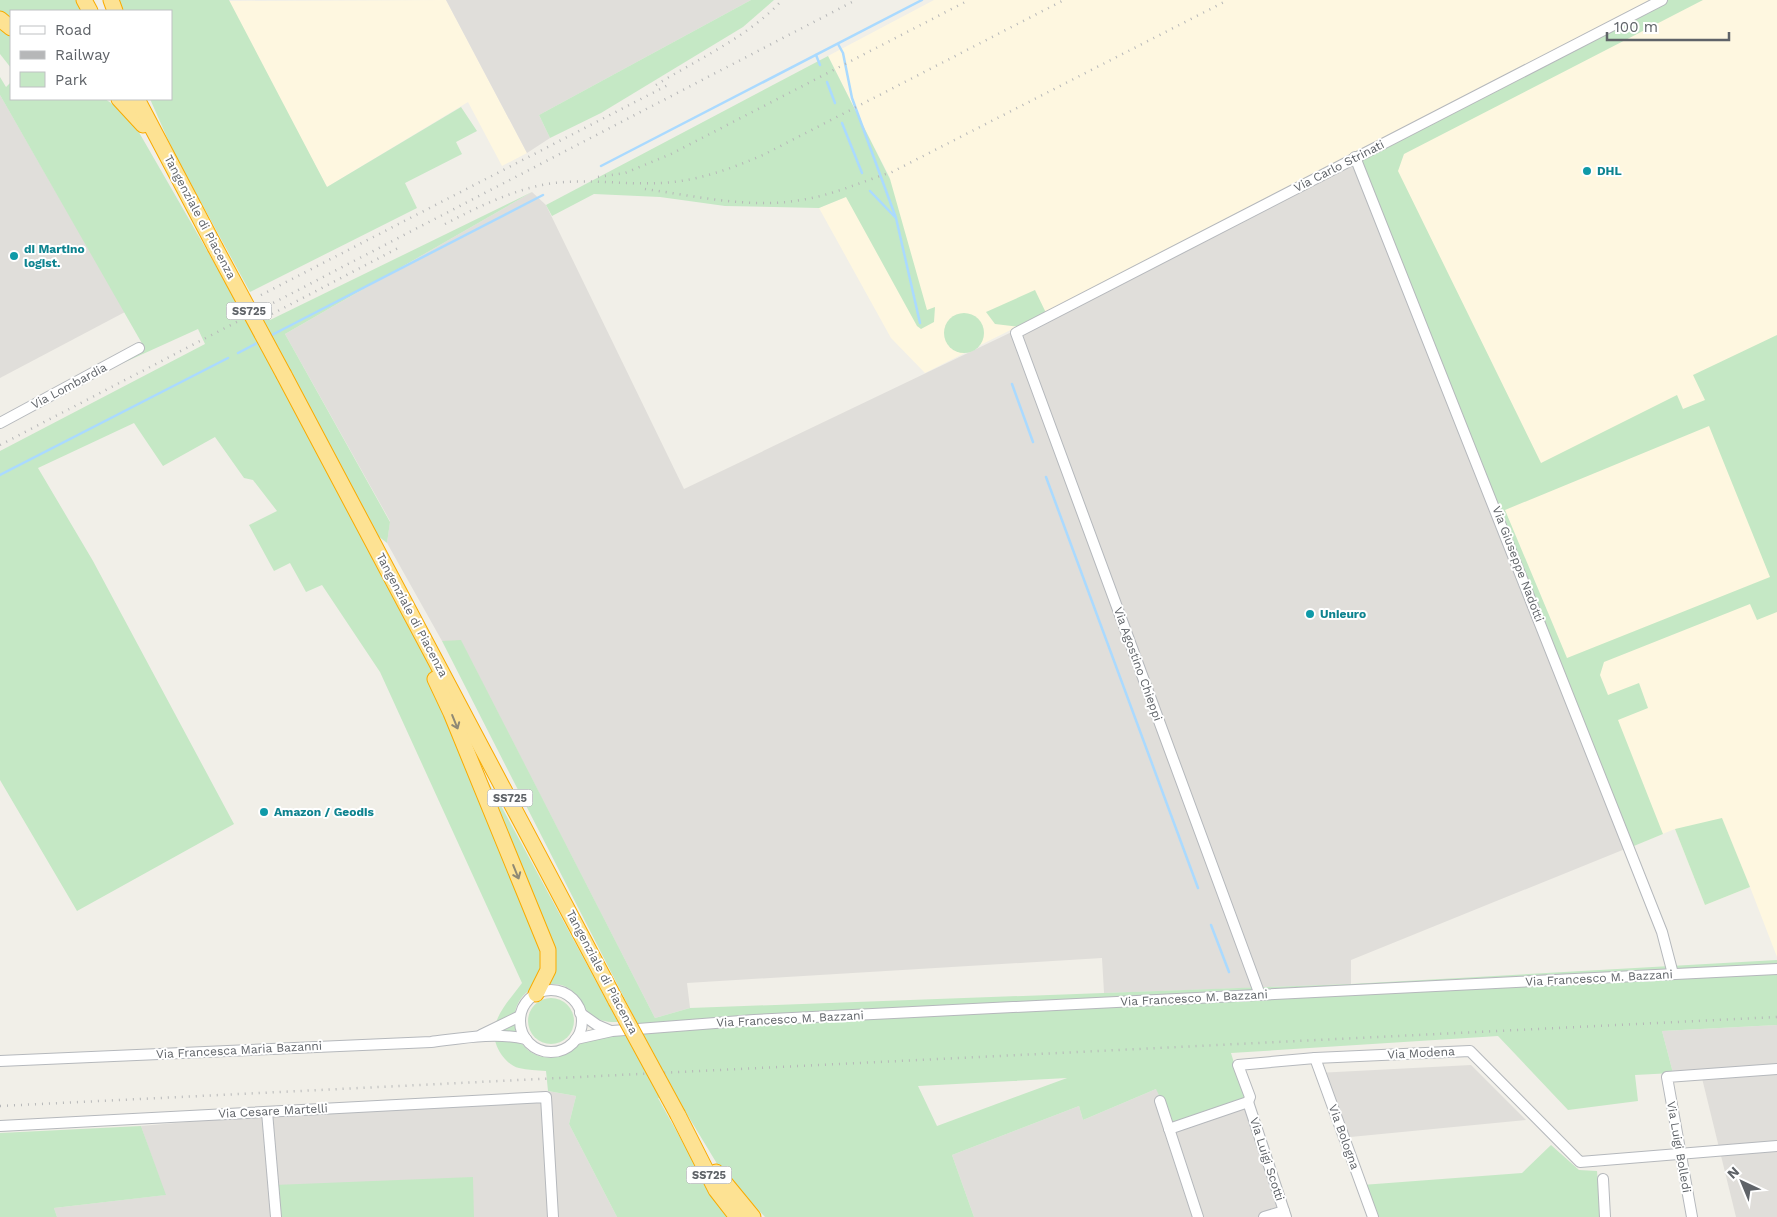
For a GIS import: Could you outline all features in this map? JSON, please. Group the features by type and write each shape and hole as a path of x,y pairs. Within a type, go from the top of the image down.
{"highway":[{"path":"0,19 10,27"},
{"path":"120,100 132,110 172,162"},
{"name":"Tangenziale di Piacenza","path":"138,100 678,1115 716,1190 737,1217"},
{"path":"146,100 172,162"},
{"path":"402,597 411,632 451,712 548,950 548,970 536,994"},
{"name":"Tangenziale di Piacenza","path":"686,1131 724,1184 753,1217"}],"street":[{"name":"Via Carlo Strinati","path":"1016,333 1662,0"},
{"name":"Via Giuseppe Nadotti","path":"1355,157 1658,922 1669,953 1673,974"},
{"name":"Via Agostino Chieppi","path":"1016,333 1260,995"},
{"name":"Via Lombardia","path":"0,423 138,348"},
{"name":"Via Francesco M. Bazzani","path":"576,1039 612,1032 754,1020 1777,969"},
{"path":"554,990 563,993 577,1004 580,1013 582,1022 576,1039 561,1050 552,1052 535,1047 526,1039 520,1025 520,1016 529,1000 536,994 554,990"},
{"path":"580,1013 597,1025 612,1032"},
{"path":"478,1036 520,1016"},
{"path":"478,1036 526,1039"},
{"name":"Via Francesca Maria Bazanni","path":"0,1061 431,1042 478,1036"},
{"name":"Via Modena","path":"1248,1102 1250,1097 1238,1064 1315,1058 1470,1051 1580,1162 1777,1146"},
{"name":"Via Bologna","path":"1315,1058 1373,1217"},
{"name":"Via Luigi Bolledi","path":"1692,1217 1667,1078 1777,1069"},
{"name":"Via Cesare Martelli","path":"0,1126 546,1097 553,1217"},
{"path":"1160,1102 1198,1217"},
{"path":"1169,1129 1248,1102"},
{"name":"Via Luigi Scotti","path":"1248,1102 1285,1214"},
{"path":"267,1112 276,1217"},
{"path":"1603,1179 1605,1217"},
{"path":"1264,1217 1285,1214"}],"shaded area":[{"path":"446,0 527,153 502,166 468,102 327,187 227,1"},
{"path":"446,0 751,0 539,115 550,138 527,153"},
{"path":"934,0 1777,0 1777,957 1750,887 1705,905 1675,829 1630,847 1355,157 925,373 891,338 819,208 890,178 828,56"},
{"path":"0,95 125,312 0,378"},
{"path":"1355,157 1630,847 1351,960 1351,984 1104,993 1102,958 687,983 690,1008 655,1018 461,641 442,641 387,543 390,521 285,334 532,192 546,205 684,489 1047,315"},
{"path":"1777,1025 1777,1217 1736,1217 1700,1070 1673,1073 1662,1031"},
{"path":"1471,1065 1526,1120 1340,1138 1317,1073"},
{"path":"1156,1089 1245,1099 1286,1217 974,1217 952,1155 1079,1106 1083,1120"},
{"path":"548,1091 576,1096 569,1124 617,1217 57,1217 54,1208 165,1195 141,1126"}],"green space":[{"path":"0,0 76,0 81,10 10,10 10,21 0,13"},
{"path":"115,0 229,0 327,187 461,107 477,131 456,142 462,154 405,183 417,208 250,292 173,151 150,100 172,100 172,10 119,10"},
{"path":"751,0 774,0 743,27 601,113 550,138 539,115"},
{"path":"1662,0 1703,0 1404,154 1398,171 1541,463 1677,395 1683,409 1705,400 1693,375 1777,335 1777,612 1757,620 1750,604 1604,662 1600,675 1608,695 1639,683 1648,708 1618,720 1663,834 1629,848 1355,157","holes":["1709,426 1770,577 1567,658 1505,510"]},
{"path":"0,25 10,32 10,67 0,54"},
{"path":"828,56 890,179 927,310 935,307 934,322 921,329 917,326 846,197 819,208 725,206 660,197 594,194 552,216 546,205"},
{"path":"0,77 6,87 10,83 10,100 106,100 129,115 235,299 270,320 532,192 285,334 390,522 387,543 355,518 479,765 618,1022 604,1021 594,1017 570,989 562,985 549,984 532,989 521,998 515,1011 515,1025 519,1038 527,1049 539,1056 556,1057 563,1055 593,1037 636,1021 442,641 461,640 655,1018 690,1008 1351,984 1777,960 1777,1025 1662,1031 1673,1073 1635,1075 1638,1101 1568,1110 1498,1036 1231,1053 1245,1099 1172,1122 1156,1089 1083,1120 1079,1106 952,1155 974,1217 765,1217 719,1167 679,1101 658,1098 710,1191 731,1217 617,1217 569,1124 576,1096 548,1091 546,1071 514,1066 503,1056 496,1044 494,1034 498,1017 522,983 380,672 322,585 306,592 290,563 274,571 249,525 277,511 253,480 244,478 215,437 163,466 134,423 38,468 93,561 234,824 77,911 0,780 0,451 205,344 198,329 70,387 144,347 0,95","holes":["1067,1078 937,1126 918,1086"]},
{"path":"1035,290 1047,315 1021,327 995,324 986,312"},
{"path":"964,313 978,319 984,333 978,347 964,353 950,347 944,333 950,319"},
{"path":"1722,818 1750,887 1705,905 1675,829"},
{"path":"546,998 556,998 568,1004 573,1012 573,1030 568,1038 560,1043 546,1044 538,1041 531,1034 528,1026 528,1016 531,1008 538,1001"},
{"path":"141,1126 166,1195 54,1208 57,1217 0,1217 0,1133"},
{"path":"1551,1145 1579,1170 1597,1171 1601,1217 1373,1217 1362,1185 1522,1173"},
{"path":"473,1177 474,1217 277,1217 274,1185"}],"waterway":[{"path":"601,166 922,0"},
{"path":"838,44 843,53 852,98 896,218 920,323"},
{"path":"816,55 820,65"},
{"path":"827,82 835,103"},
{"path":"842,123 862,173"},
{"path":"870,191 895,217"},
{"path":"268,337 543,195"},
{"path":"238,353 259,342"},
{"path":"0,475 228,358"},
{"path":"1012,384 1033,442"},
{"path":"1046,477 1198,888"},
{"path":"1211,925 1229,972"}],"railway":[{"path":"656,85 739,36 769,13 782,0"},
{"path":"0,445 856,0"},
{"path":"598,177 625,173 671,154 969,0"},
{"path":"445,224 507,195 547,184 561,182 675,182 701,177 726,169 763,155 1064,0"},
{"path":"645,189 723,200 762,203 801,200 836,192 892,172 1228,0"},
{"path":"261,295 668,85"},
{"path":"272,314 402,246"},
{"path":"0,1106 1777,1017"}],"place":[{"name":"DHL","path":"1587,171"},
{"name":"di Martino logist.","path":"14,256"},
{"name":"Unieuro","path":"1310,614"},
{"name":"Amazon / Geodis","path":"264,812"}]}
